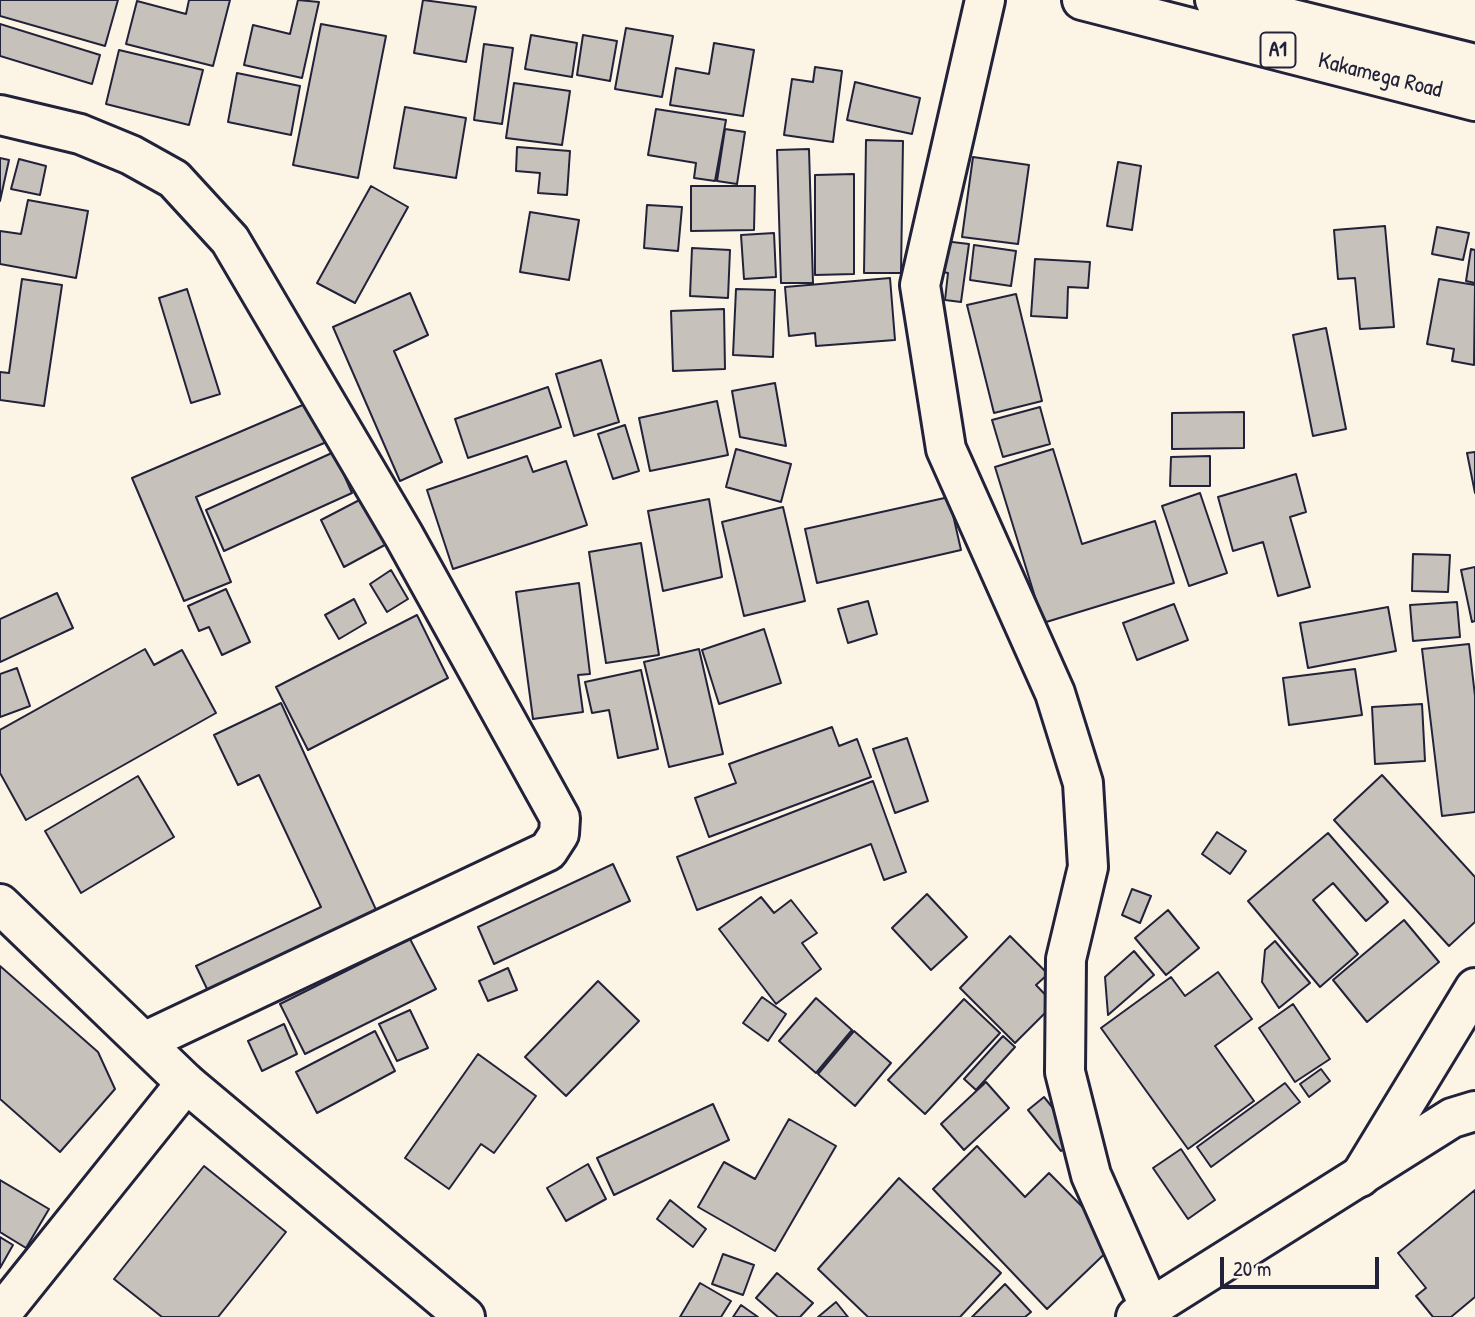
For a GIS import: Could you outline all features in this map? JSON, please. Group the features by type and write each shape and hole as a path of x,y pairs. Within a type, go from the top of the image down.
{"main road":[{"path":"985,0 920,285 946,449 1055,693 1083,783 1088,867 1066,959 1065,1072 1091,1175 1143,1312 1452,1118 1475,1111"},
{"name":"Kakamega Road","path":"1082,0 1475,101"},
{"name":"Kakamega Road","path":"1215,0 1475,64"},
{"path":"0,116 80,134 131,155 174,179 230,240 404,536 560,818 559,834 548,851 144,1042"},
{"path":"0,904 186,1083 465,1317"},
{"path":"1360,1177 1475,988"},
{"path":"0,1315 186,1083"}],"building":[{"path":"0,0 118,0 105,46 0,16"},
{"path":"189,0 230,0 213,66 126,44 137,1 186,14"},
{"path":"298,0 319,2 302,78 244,65 253,25 290,34"},
{"path":"423,0 476,7 466,62 414,53"},
{"path":"0,24 100,55 92,84 0,56"},
{"path":"321,24 386,36 358,178 293,165"},
{"path":"626,28 673,36 662,97 615,89"},
{"path":"531,35 577,43 572,77 525,69"},
{"path":"583,35 617,41 610,81 577,75"},
{"path":"714,43 754,50 743,116 670,105 676,68 709,74"},
{"path":"484,44 513,48 502,124 474,120"},
{"path":"119,50 203,70 189,125 106,104"},
{"path":"815,67 842,71 833,142 784,135 792,79 813,82"},
{"path":"237,73 300,86 291,135 228,122"},
{"path":"855,82 920,98 912,134 847,120"},
{"path":"514,83 570,91 562,145 506,138"},
{"path":"405,107 466,118 456,178 394,168"},
{"path":"656,109 726,120 715,181 694,178 696,163 648,155"},
{"path":"725,129 745,132 737,184 717,181"},
{"path":"866,140 903,141 901,273 864,273"},
{"path":"517,147 570,151 567,195 538,193 540,173 516,171"},
{"path":"809,149 813,283 781,283 777,150"},
{"path":"973,157 1029,165 1018,244 962,237"},
{"path":"0,158 9,160 0,201"},
{"path":"19,159 46,166 40,195 11,189"},
{"path":"1118,162 1141,166 1132,230 1107,226"},
{"path":"854,174 854,274 815,275 815,175"},
{"path":"371,186 408,207 355,303 317,283"},
{"path":"691,186 755,186 754,230 691,231"},
{"path":"28,200 88,211 76,278 0,264 0,231 21,234"},
{"path":"647,205 682,207 678,251 644,248"},
{"path":"530,212 579,220 569,280 520,272"},
{"path":"1385,226 1394,327 1360,329 1355,278 1338,279 1334,230"},
{"path":"1437,227 1469,233 1463,260 1432,254"},
{"path":"774,233 776,277 744,279 741,235"},
{"path":"935,240 969,244 961,302 945,300 948,273 931,270"},
{"path":"974,245 1016,251 1011,286 970,280"},
{"path":"692,248 730,250 728,298 690,296"},
{"path":"1471,249 1475,250 1475,283 1466,281"},
{"path":"1035,259 1090,262 1088,288 1068,287 1067,318 1031,316"},
{"path":"890,278 895,340 816,346 815,333 789,336 785,287"},
{"path":"22,279 62,285 44,406 0,400 0,372 9,373"},
{"path":"1439,279 1475,285 1474,365 1452,361 1454,349 1427,344"},
{"path":"187,289 220,394 191,403 159,298"},
{"path":"736,289 775,290 773,357 733,355"},
{"path":"410,293 428,335 394,351 442,462 400,481 333,327"},
{"path":"1016,294 1042,401 994,413 967,305"},
{"path":"724,309 725,369 673,371 671,311"},
{"path":"1326,328 1346,429 1313,436 1293,335"},
{"path":"601,360 619,422 574,436 556,374"},
{"path":"775,383 786,446 740,437 732,391"},
{"path":"548,387 561,427 468,458 455,419"},
{"path":"312,401 329,441 196,497 231,582 184,601 132,478"},
{"path":"717,401 728,455 650,471 639,418"},
{"path":"1040,407 1050,444 1003,457 992,420"},
{"path":"1244,412 1244,448 1172,449 1172,413"},
{"path":"625,425 639,471 613,479 598,434"},
{"path":"736,449 791,464 781,502 726,487"},
{"path":"1053,449 1082,544 1155,521 1174,583 1043,623 995,467"},
{"path":"334,452 352,493 224,551 206,510"},
{"path":"1475,452 1475,493 1467,453"},
{"path":"527,456 533,472 566,461 587,525 453,569 427,490"},
{"path":"1210,456 1210,486 1170,486 1171,457"},
{"path":"1296,474 1306,512 1290,517 1310,587 1278,596 1263,542 1233,551 1218,497"},
{"path":"1200,493 1227,573 1189,586 1162,506"},
{"path":"371,494 394,540 344,567 321,520"},
{"path":"949,497 961,550 817,583 805,529"},
{"path":"709,499 722,577 663,591 648,511"},
{"path":"783,507 805,601 744,616 722,522"},
{"path":"641,543 659,655 606,663 589,552"},
{"path":"1413,554 1450,555 1448,592 1412,591"},
{"path":"1475,567 1475,621 1472,622 1461,570"},
{"path":"391,570 408,599 387,612 370,584"},
{"path":"579,583 590,674 578,675 583,712 533,719 516,592"},
{"path":"226,589 250,642 222,655 209,627 199,631 188,606"},
{"path":"57,593 73,628 0,662 0,619"},
{"path":"354,599 366,623 339,639 325,615"},
{"path":"868,601 877,634 848,643 838,609"},
{"path":"1457,602 1460,637 1413,641 1410,605"},
{"path":"1174,604 1188,640 1137,660 1123,623"},
{"path":"1388,607 1396,651 1308,668 1300,623"},
{"path":"417,615 448,678 308,750 276,687"},
{"path":"764,629 781,683 719,704 702,650"},
{"path":"1469,644 1475,696 1475,812 1442,816 1422,649"},
{"path":"145,649 154,665 182,650 216,713 26,820 0,773 0,730"},
{"path":"699,649 723,754 669,767 644,662"},
{"path":"17,668 30,706 0,717 0,674"},
{"path":"1355,669 1362,715 1289,725 1283,678"},
{"path":"641,670 658,749 618,758 609,710 592,713 585,682"},
{"path":"281,703 378,914 209,993 196,966 321,907 259,775 238,785 214,735"},
{"path":"1422,704 1425,761 1375,764 1372,707"},
{"path":"832,727 839,746 857,739 871,777 709,837 695,798 736,783 729,764"},
{"path":"907,738 928,801 895,813 873,749"},
{"path":"1382,775 1475,877 1475,922 1449,946 1334,820"},
{"path":"138,776 174,837 81,893 45,831"},
{"path":"873,781 906,872 884,880 871,844 697,910 677,857"},
{"path":"1217,832 1246,851 1230,874 1202,854"},
{"path":"1328,833 1388,902 1366,921 1333,883 1313,900 1358,954 1320,987 1248,901"},
{"path":"613,864 630,901 494,964 478,927"},
{"path":"1132,889 1151,896 1140,923 1122,915"},
{"path":"927,894 967,937 931,970 892,928"},
{"path":"761,897 774,913 791,900 817,933 802,943 821,969 776,1004 719,929"},
{"path":"1168,910 1199,948 1166,975 1135,938"},
{"path":"1404,920 1439,962 1367,1022 1333,980"},
{"path":"1010,936 1048,974 1036,985 1054,1004 1015,1043 960,988"},
{"path":"410,939 436,989 305,1054 280,1004"},
{"path":"1275,941 1310,983 1279,1008 1262,982 1265,950"},
{"path":"1134,951 1154,975 1108,1015 1105,977"},
{"path":"0,966 98,1052 115,1089 60,1152 0,1099"},
{"path":"508,968 517,990 488,1001 479,981"},
{"path":"1218,972 1252,1019 1215,1046 1254,1101 1188,1149 1101,1028 1171,977 1185,996"},
{"path":"598,981 639,1021 566,1096 525,1057"},
{"path":"762,997 786,1014 768,1041 743,1023"},
{"path":"816,998 852,1030 816,1073 779,1041"},
{"path":"964,999 1000,1033 925,1114 888,1080"},
{"path":"1293,1004 1330,1059 1295,1082 1259,1028"},
{"path":"410,1010 428,1048 397,1061 379,1024"},
{"path":"284,1024 297,1054 262,1071 248,1041"},
{"path":"375,1031 395,1071 317,1113 296,1072"},
{"path":"854,1031 891,1063 855,1106 818,1074"},
{"path":"1003,1036 1015,1047 976,1090 964,1079"},
{"path":"478,1054 536,1096 494,1153 481,1144 449,1189 405,1158"},
{"path":"1321,1069 1330,1081 1309,1097 1300,1084"},
{"path":"986,1082 1009,1108 964,1150 941,1124"},
{"path":"1285,1083 1300,1102 1211,1167 1197,1147"},
{"path":"1044,1097 1077,1138 1061,1151 1028,1110"},
{"path":"713,1104 729,1140 614,1195 597,1158"},
{"path":"789,1119 836,1146 775,1251 698,1207 724,1162 755,1179"},
{"path":"977,1146 1025,1197 1049,1173 1117,1242 1047,1309 933,1189"},
{"path":"1181,1149 1215,1200 1188,1219 1153,1168"},
{"path":"588,1164 606,1199 566,1221 547,1188"},
{"path":"204,1166 286,1232 218,1317 162,1317 114,1279"},
{"path":"899,1178 1001,1273 960,1317 868,1317 818,1269"},
{"path":"0,1180 49,1209 26,1248 0,1232"},
{"path":"1475,1190 1475,1297 1451,1317 1433,1317 1416,1296 1426,1288 1398,1253"},
{"path":"670,1200 706,1229 693,1247 657,1219"},
{"path":"0,1237 13,1245 0,1268"},
{"path":"723,1254 754,1265 743,1295 712,1284"},
{"path":"777,1273 813,1303 800,1317 778,1317 756,1298"},
{"path":"700,1283 731,1301 721,1317 680,1317"},
{"path":"1005,1284 1031,1312 1025,1317 972,1317"},
{"path":"836,1302 848,1317 818,1317"},
{"path":"741,1305 758,1317 733,1317"}]}
